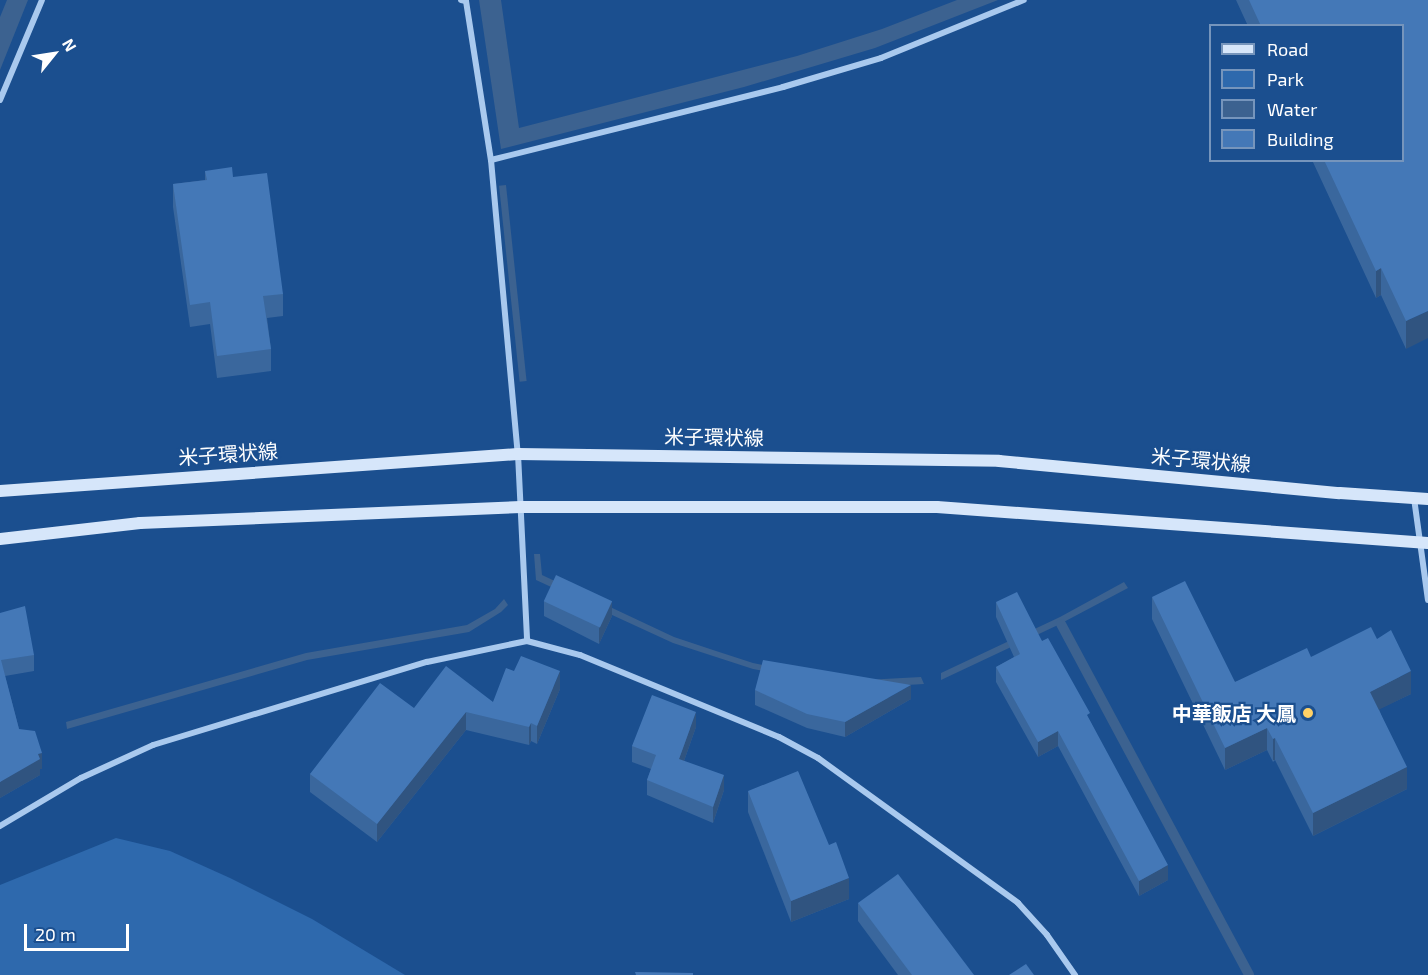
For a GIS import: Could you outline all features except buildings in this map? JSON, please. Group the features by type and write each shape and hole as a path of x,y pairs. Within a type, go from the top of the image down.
{"main road":[{"name":"米子環状線","path":"0,491 519,454 999,461 1428,499"},
{"path":"0,539 140,523 521,507 937,507 1423,543"}],"street":[{"path":"0,100 42,0"},
{"path":"461,0 466,1 491,160 519,454 526,641"},
{"path":"491,160 783,87 881,58 1024,0"},
{"path":"1414,498 1423,543 1428,600"},
{"path":"0,826 81,778 153,745 427,662 526,641 580,655 779,737 818,758 1018,903 1047,935 1075,975"}],"green space":[{"path":"116,838 170,851 230,878 312,919 405,975 0,975 0,885"}],"water":[{"path":"7,0 28,0 0,70 0,17"},
{"path":"479,0 501,0 519,128 797,56 882,29 957,0 998,0 875,48 744,87 501,149"},
{"path":"506,185 527,381 520,382 499,186"},
{"path":"534,554 540,554 542,575 674,637 753,663 823,677 865,680 921,677 924,684 873,687 822,682 753,669 673,643 536,580"},
{"path":"1124,582 1128,588 1058,625 941,680 941,673 1060,617"},
{"path":"504,599 508,605 501,612 469,632 307,660 67,729 66,722 306,653 467,625 495,609"}],"waterway":[{"path":"1061,624 1249,975"}],"place":[{"name":"中華飯店 大鳳","path":"1308,713"}]}
